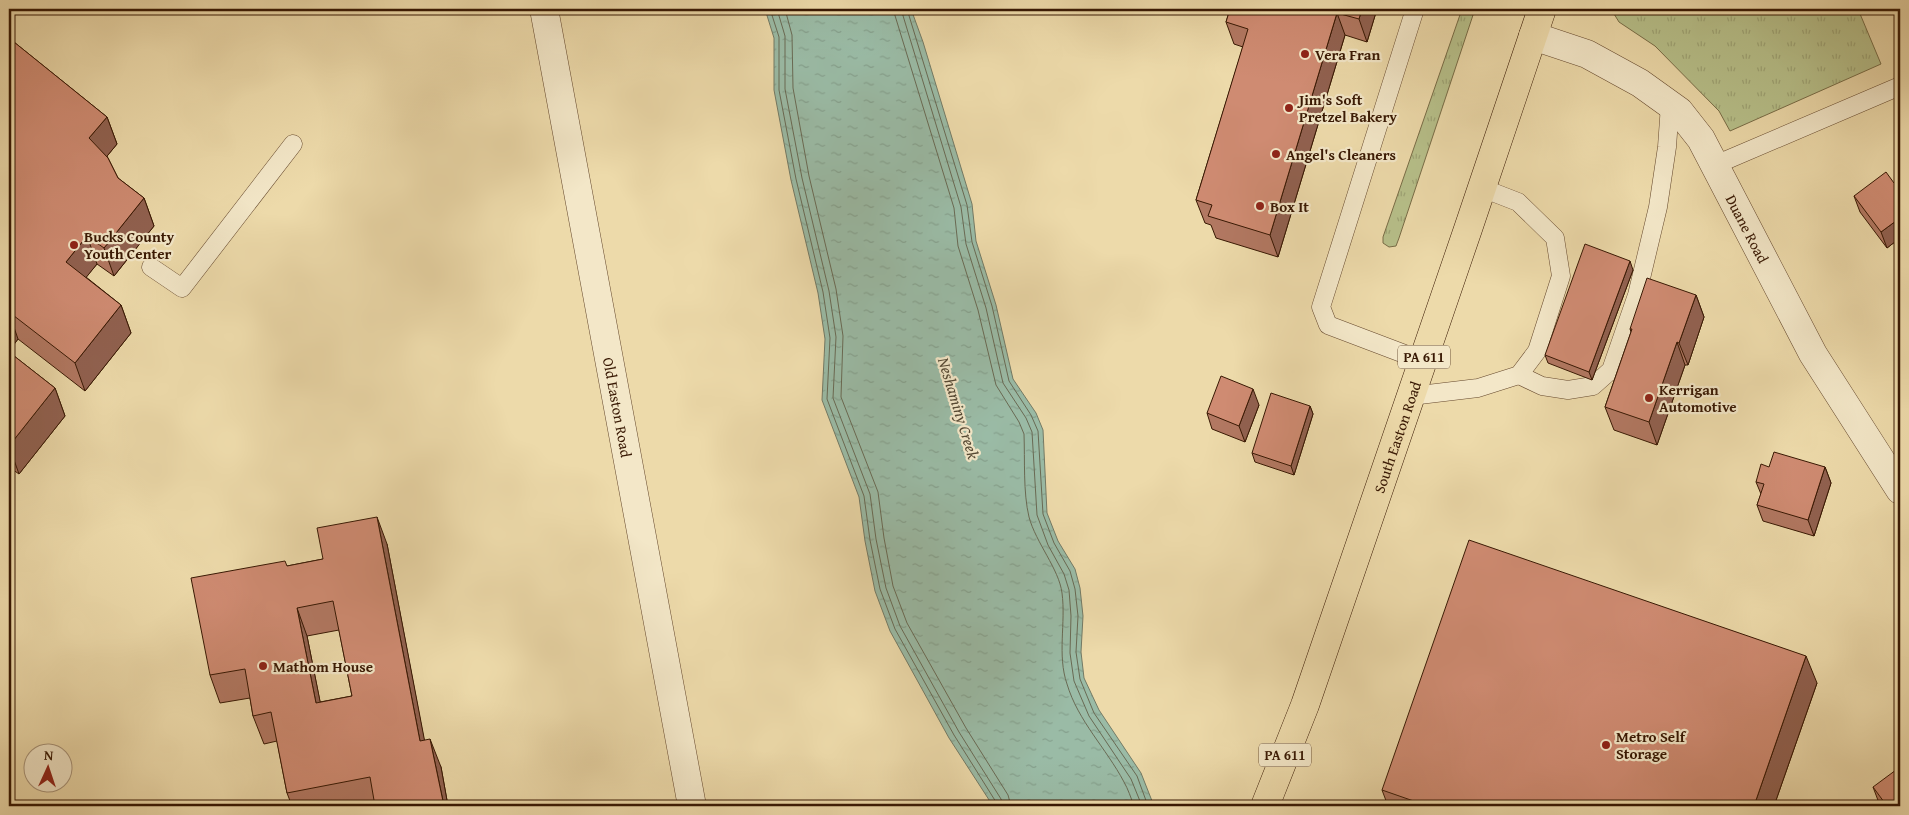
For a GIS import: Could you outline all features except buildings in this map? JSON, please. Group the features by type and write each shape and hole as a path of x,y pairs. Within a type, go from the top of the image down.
{"highway":[{"name":"South Easton Road","path":"1265,806 1305,704 1542,9"}],"street":[{"name":"Old Easton Road","path":"544,9 692,806"},
{"name":"Duane Road","path":"1533,36 1587,54 1640,83 1679,112 1701,139 1814,354 1900,490"}],"lane":[{"path":"1415,9 1320,308 1328,325 1423,361"},
{"path":"1715,165 1900,86"},
{"path":"1519,375 1542,386 1568,390 1593,386 1611,370 1636,295 1658,207 1667,147 1670,105"},
{"path":"152,267 182,288 293,144"},
{"path":"1411,396 1478,388 1519,375 1537,351 1561,276 1555,238 1518,202 1482,188"}],"green space":[{"path":"1462,9 1475,9 1399,238 1396,246 1389,247 1383,243 1383,237"},
{"path":"1611,9 1858,9 1881,64 1730,131 1719,111 1655,46 1619,22"}],"water":[{"name":"Neshaminy Creek","path":"765,9 911,9 923,42 972,204 976,241 996,305 1013,379 1036,413 1043,430 1047,513 1058,541 1075,569 1080,588 1083,616 1081,652 1084,678 1099,710 1141,773 1154,806 993,806 949,738 890,631 875,591 859,497 822,400 825,339 818,293 791,180 774,90 774,38"}],"place":[{"name":"Vera Fran","path":"1305,54"},
{"name":"Jim's Soft Pretzel Bakery","path":"1289,108"},
{"name":"Angel's Cleaners","path":"1276,154"},
{"name":"Box It","path":"1260,206"},
{"name":"Bucks County Youth Center","path":"74,245"},
{"name":"Kerrigan Automotive","path":"1649,398"},
{"name":"Mathom House","path":"263,666"},
{"name":"Metro Self Storage","path":"1606,745"}]}
